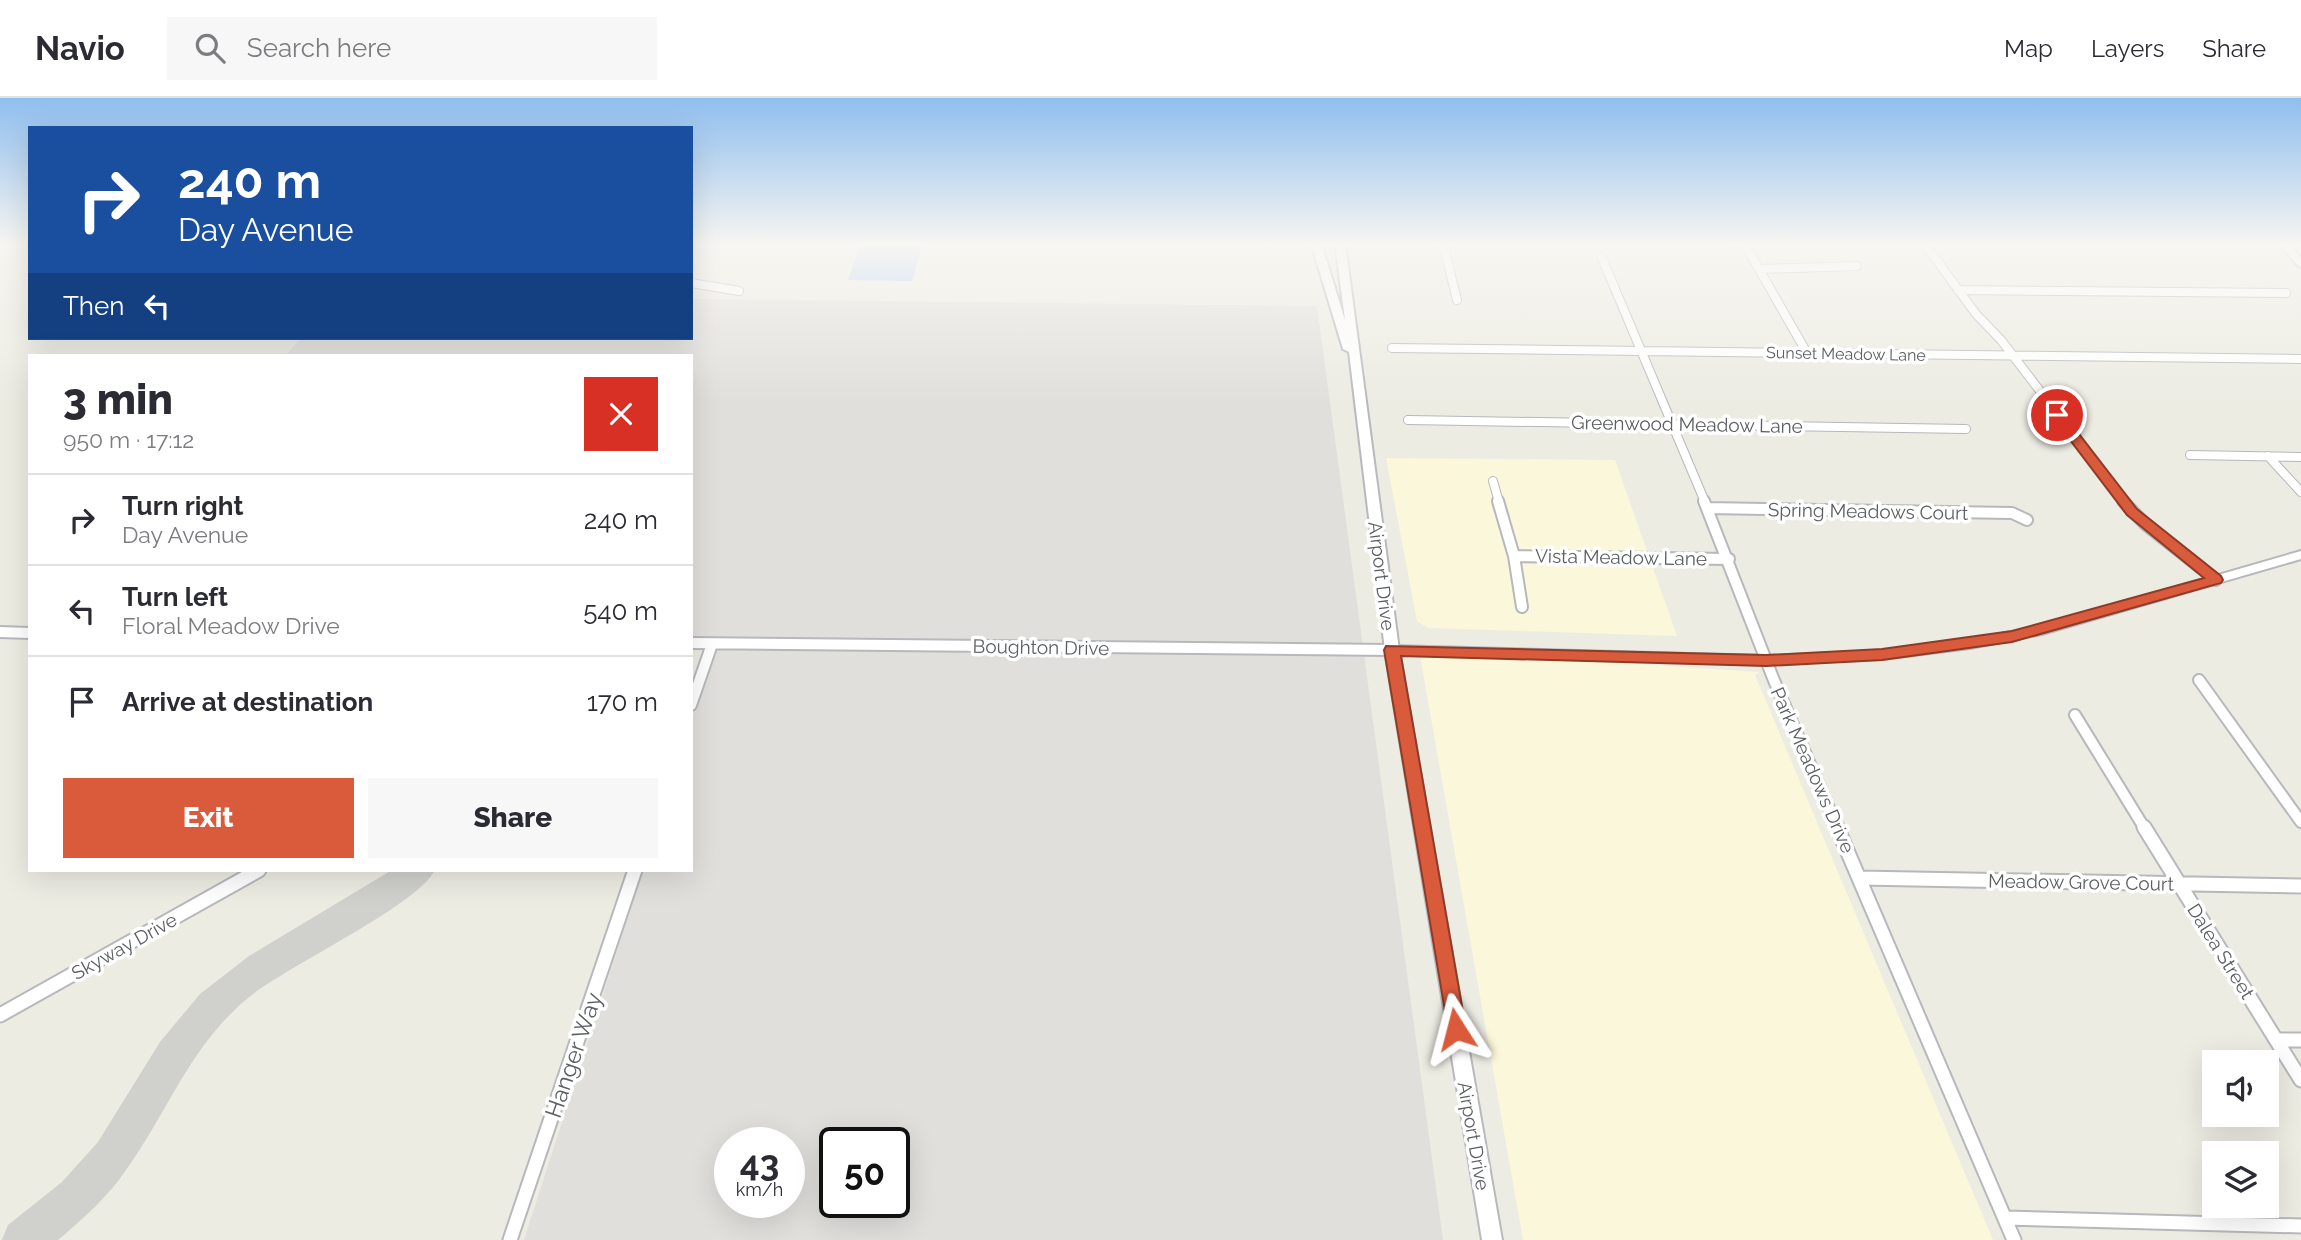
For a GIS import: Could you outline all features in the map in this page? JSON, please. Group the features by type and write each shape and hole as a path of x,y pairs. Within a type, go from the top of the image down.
{"main road":[{"name":"Airport Drive","path":"1331,296 1341,332 1356,367"},
{"name":"Airport Drive","path":"1347,296 1392,650 1492,1240"}],"street":[{"name":"Park Meadows Drive","path":"1619,296 1729,559 1766,660 2014,1240"},
{"path":"1775,296 1807,353"},
{"path":"1963,296 2013,356 2132,512 2216,580"},
{"name":"Sunset Meadow Lane","path":"1392,348 2301,359"},
{"name":"Greenwood Meadow Lane","path":"1408,420 1966,429"},
{"path":"2190,455 2301,457"},
{"path":"2268,456 2301,492"},
{"path":"1493,481 1514,556 1522,607"},
{"name":"Spring Meadows Court","path":"1707,508 2012,513 2026,520"},
{"path":"1392,650 1766,660 1882,655 1970,645 2051,628 2301,555"},
{"name":"Vista Meadow Lane","path":"1514,556 1729,559"},
{"path":"0,632 28,633"},
{"name":"Boughton Drive","path":"693,643 1392,650"},
{"path":"693,699 712,643"},
{"path":"2199,680 2301,822"},
{"name":"Dalea Street","path":"2075,715 2301,1080"},
{"name":"Hanger Way","path":"510,1240 634,872"},
{"name":"Skyway Drive","path":"0,1015 253,873"},
{"name":"Meadow Grove Court","path":"1860,878 2301,886"},
{"path":"2276,1040 2301,1040"},
{"path":"2005,1218 2301,1226"}],"shaded area":[{"path":"693,299 1317,306 1443,1240 524,1240 642,872 693,872 693,715 718,638 693,637 693,354 287,354 299,340 693,340"},
{"path":"1386,458 1615,460 1677,636 1428,628 1417,621"},
{"path":"1419,650 1760,672 1755,675 1993,1240 1523,1240"}],"taxiway":[{"path":"23,1240 63,1209 112,1156 174,1054 213,1006 261,967 367,905 415,872"}],"route":[{"path":"1456,1029 1392,650 1766,660 1882,655 1970,645 2012,637 2216,580 2132,512 2057,415"}]}
